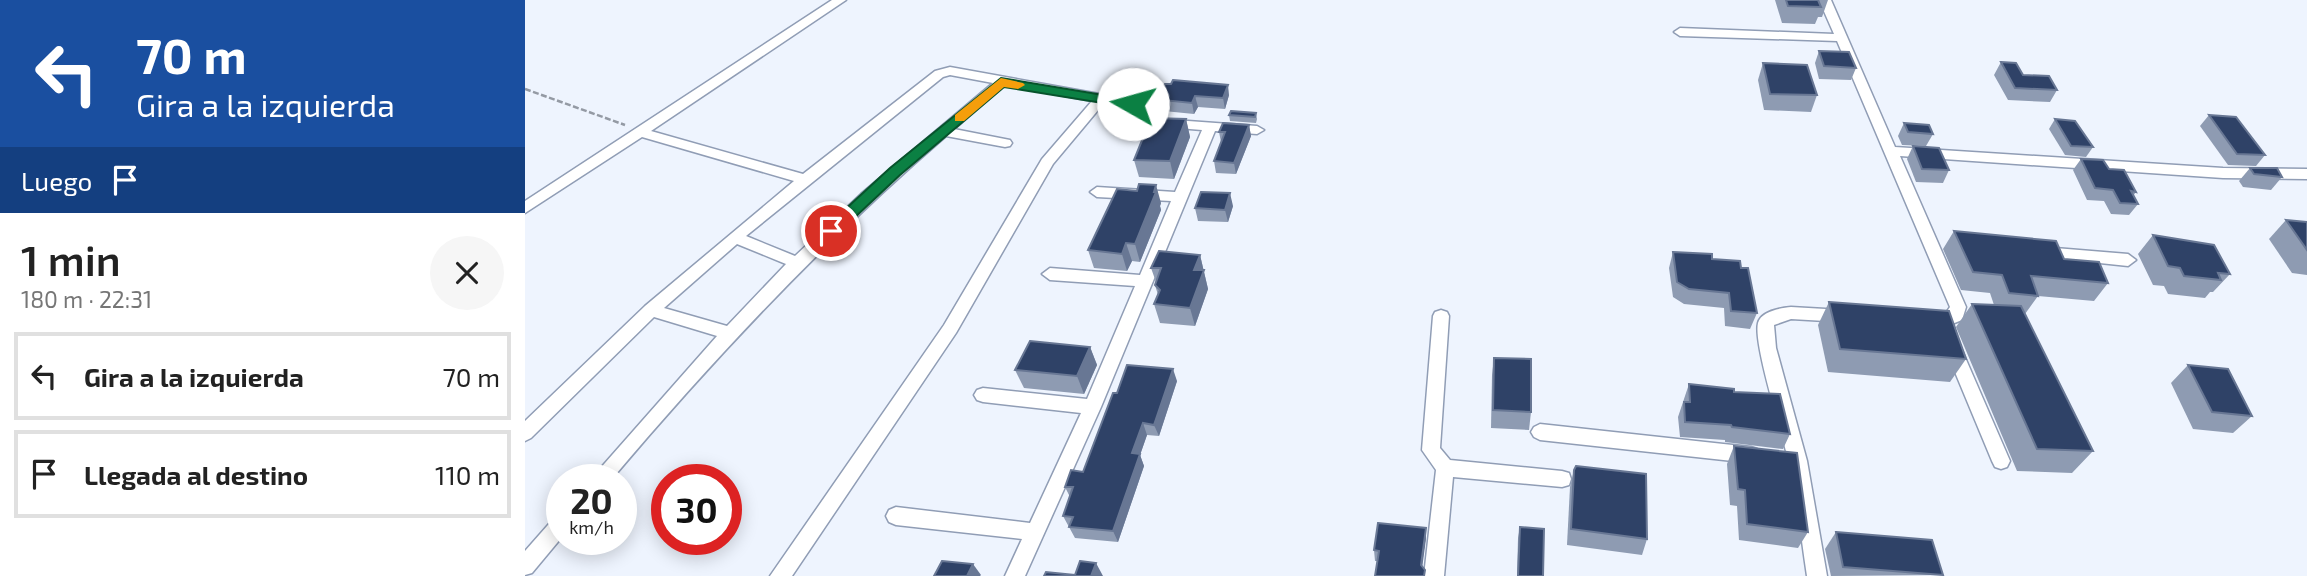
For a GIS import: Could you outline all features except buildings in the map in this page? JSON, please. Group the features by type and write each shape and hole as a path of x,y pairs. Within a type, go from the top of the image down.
{"street":[{"path":"525,208 840,0"},
{"path":"1825,0 1890,151 1936,241 1958,307 1956,316 1941,320 1916,319"},
{"path":"1679,32 1841,38"},
{"path":"525,433 580,376 735,237 803,179 939,74 950,71 1133,104"},
{"path":"613,464 730,333 798,263 895,172 1001,82"},
{"path":"781,576 950,329 1047,162 1099,100"},
{"path":"1133,121 1257,130"},
{"path":"1015,576 1092,407 1210,127"},
{"path":"641,131 652,137 803,179"},
{"path":"944,131 1005,143"},
{"path":"1890,151 2223,173 2307,174"},
{"path":"1097,192 1179,197"},
{"path":"735,237 798,263"},
{"path":"2022,250 2128,260"},
{"path":"1051,274 1144,281"},
{"path":"651,310 730,333"},
{"path":"1817,576 1785,459 1766,323 1773,316 1787,313 1864,317"},
{"path":"1434,576 1445,468 1431,450 1441,316"},
{"path":"1941,320 2001,461"},
{"path":"983,395 1092,407"},
{"path":"1540,432 1785,459"},
{"path":"1445,468 1562,479"},
{"path":"896,516 1034,532"},
{"path":"525,566 546,542"}],"path":[{"path":"525,89 641,131"}],"slow traffic":[{"path":"960,118 1001,82 1018,85"}],"route":[{"path":"831,231 895,172 1001,82 1133,104"}]}
